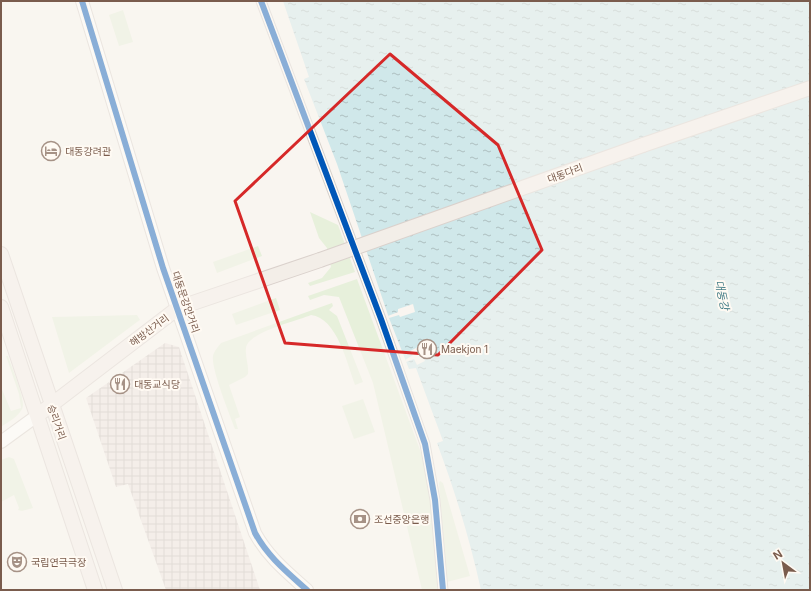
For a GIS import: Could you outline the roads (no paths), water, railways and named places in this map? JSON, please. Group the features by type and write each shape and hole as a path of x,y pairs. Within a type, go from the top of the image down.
{"main road":[{"name":"대동다리","path":"320,260 810,88"},
{"name":"승리거리","path":"1,254 115,590"},
{"name":"해방산거리","path":"38,415 178,308 320,260"},
{"name":"승리거리","path":"1,307 95,590"}],"street":[{"name":"대동문강안거리","path":"82,1 163,268 255,533 262,546 275,562 307,590"},
{"path":"261,1 426,444 435,500 443,590"},
{"name":"해방산거리","path":"1,442 38,415"}],"water":[{"name":"대동강","path":"283,1 810,1 810,590 481,590 462,516 437,443 443,441 416,368 409,369 389,318 337,164 304,79 309,77"}],"place":[{"name":"대동강려관","path":"51,151"},
{"name":"Maekjon 1","path":"427,349"},
{"name":"대동교식당","path":"120,384"},
{"name":"조선중앙은행","path":"360,519"},
{"name":"국립연극극장","path":"17,562"}]}
